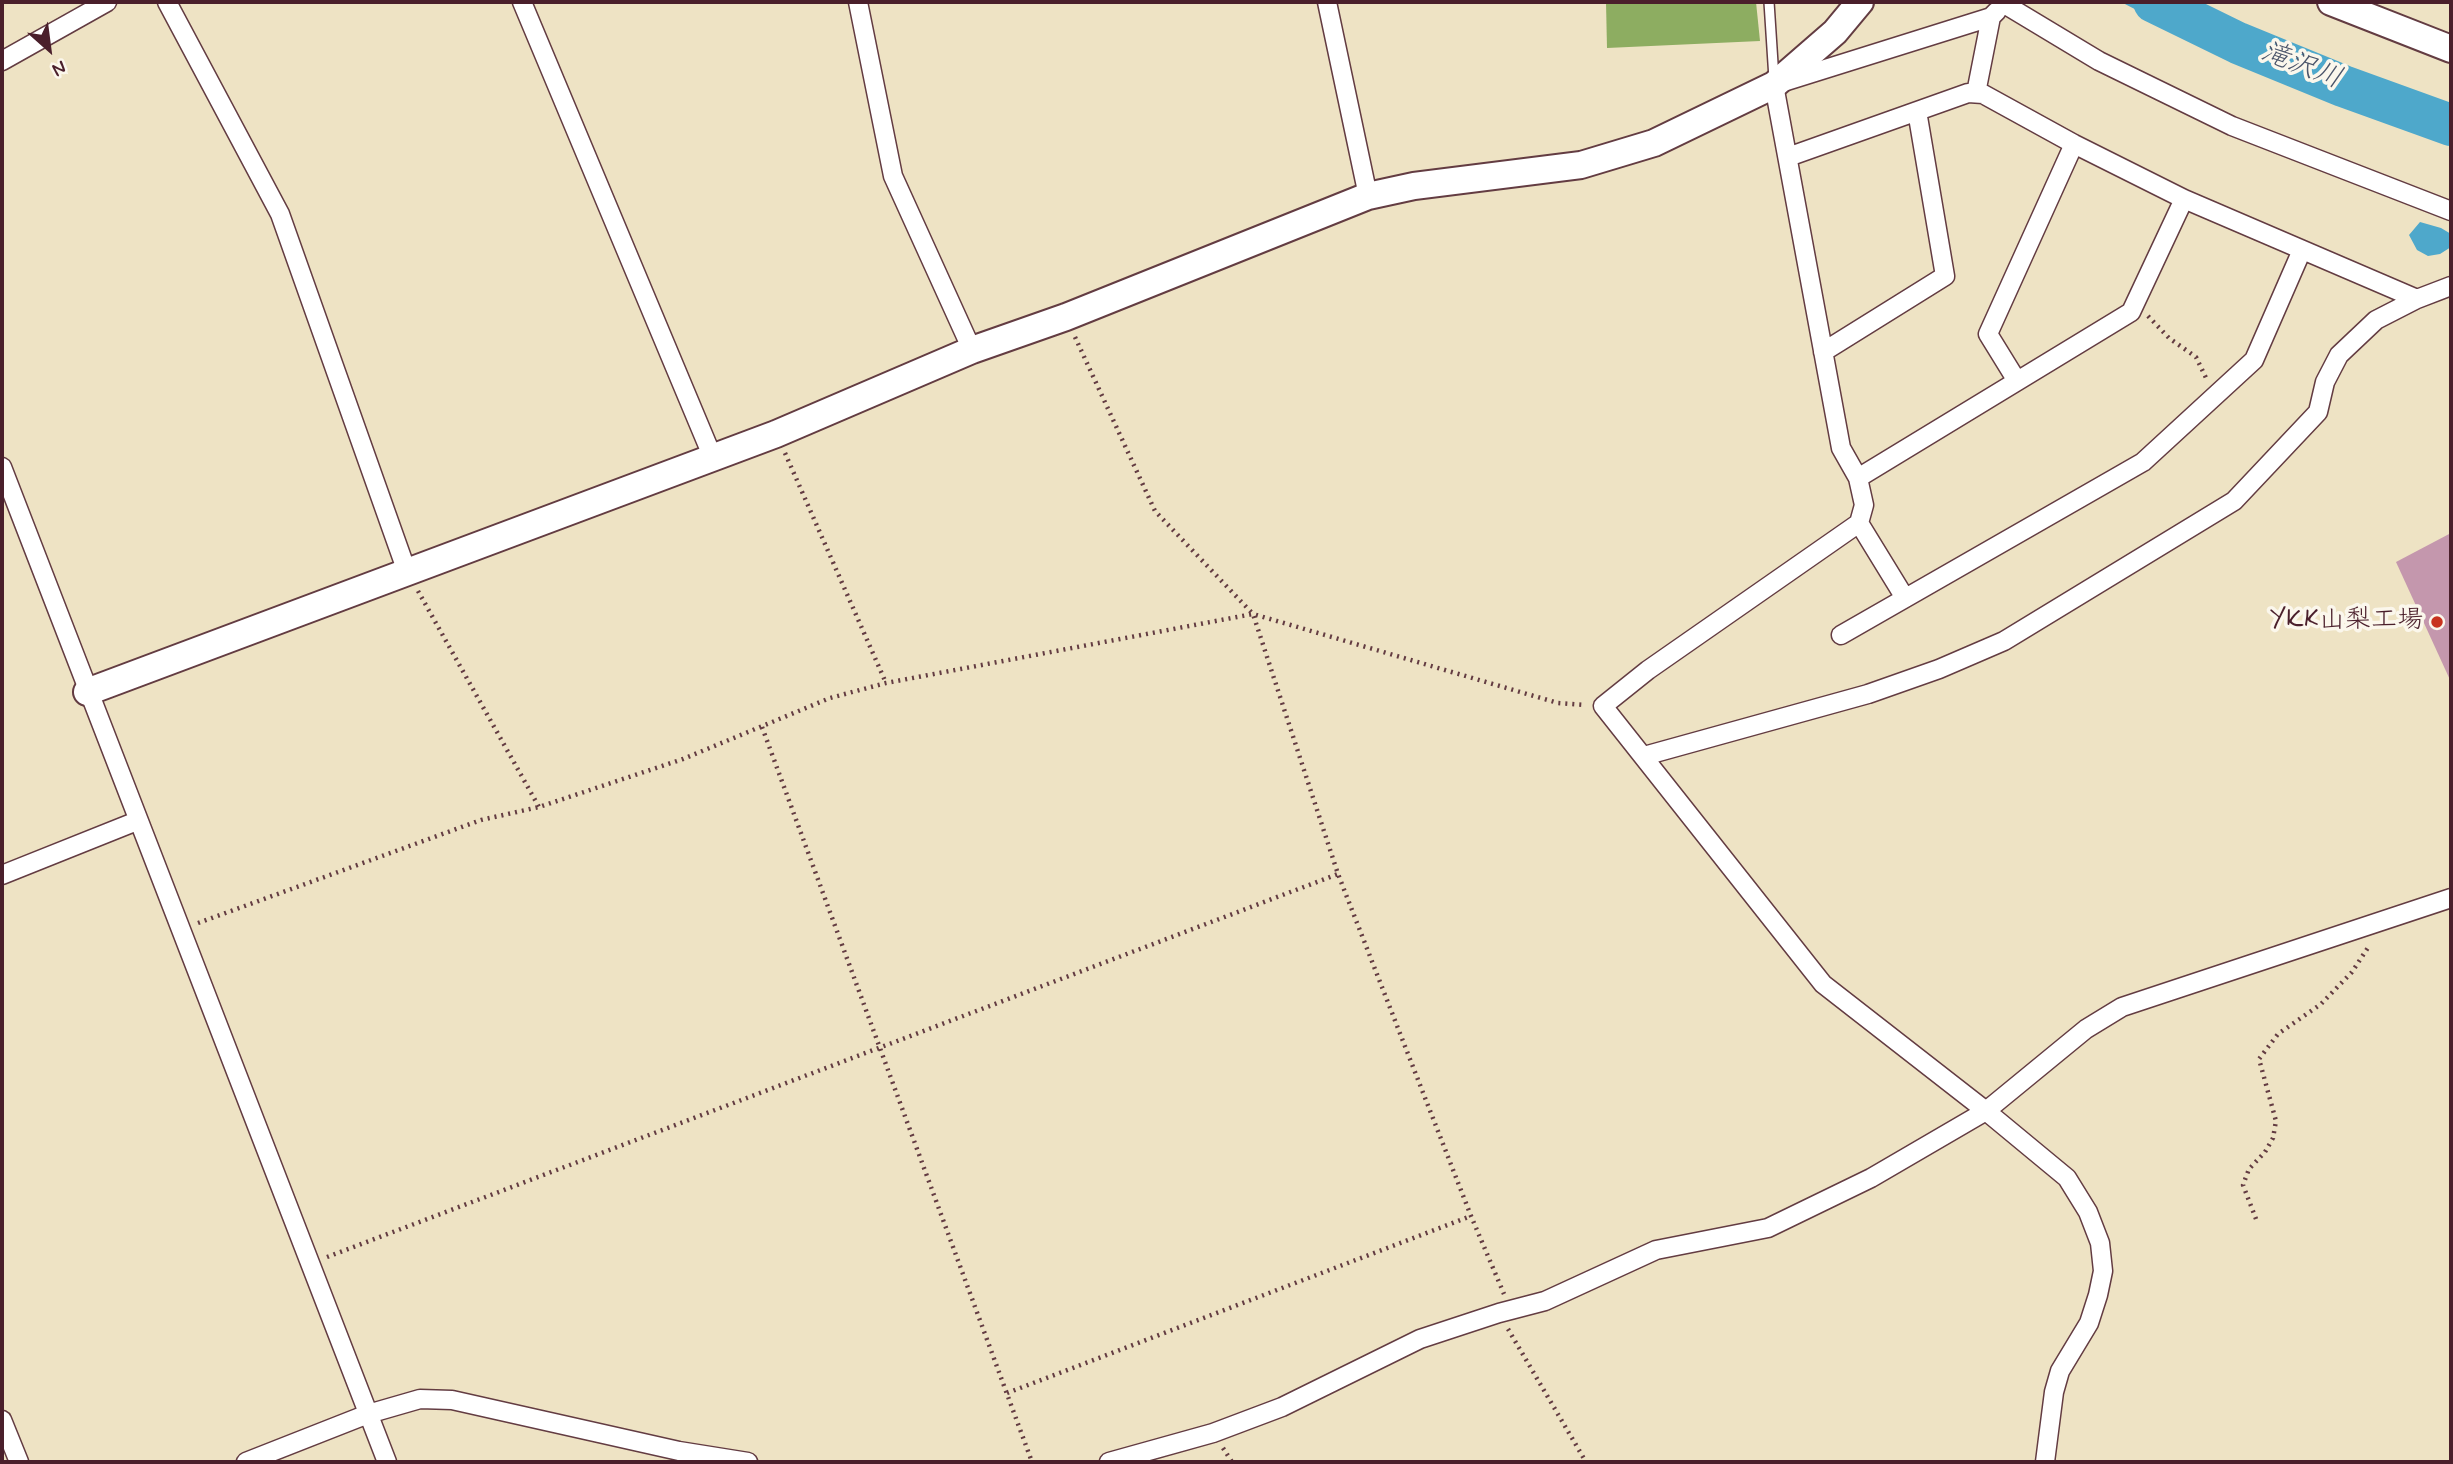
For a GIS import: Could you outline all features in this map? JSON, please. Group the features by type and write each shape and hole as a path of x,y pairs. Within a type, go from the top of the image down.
{"street":[{"path":"2,61 107,2"},
{"path":"167,2 280,214 407,572"},
{"path":"522,2 713,458"},
{"path":"858,2 893,176 972,350"},
{"path":"1327,2 1368,196"},
{"path":"1774,85 1835,32 1860,2"},
{"path":"2331,2 2451,49"},
{"path":"87,692 776,434 972,350 1066,317 1368,196 1414,186 1581,165 1654,143 1774,85 1999,7 2099,61 2232,126 2451,211"},
{"path":"1976,93 1999,7"},
{"path":"1774,85 1840,448 1858,478 1864,505 1859,523 1648,670 1603,706 1823,984 2067,1178 2088,1213 2100,1243 2103,1271 2089,1323 2060,1371 2054,1392 2045,1462"},
{"path":"1788,157 1968,93 1983,94 2074,145 2184,199 2417,299"},
{"path":"1823,352 1945,276 1917,111"},
{"path":"2017,381 1988,334 2074,145"},
{"path":"1858,478 2131,312 2184,199"},
{"path":"1841,635 2143,461 2253,360 2302,250"},
{"path":"1644,756 1868,694 1939,669 2004,641 2234,500 2318,412 2325,382 2339,355 2376,320 2417,299 2451,286"},
{"path":"2,467 387,1462"},
{"path":"1859,523 1905,598"},
{"path":"2,874 137,821"},
{"path":"1109,1462 1213,1433 1282,1407 1420,1339 1545,1301 1656,1251 1768,1228 1871,1178 1986,1111 2086,1029 2122,1007 2451,897"},
{"path":"246,1462 368,1415 420,1399 452,1400 680,1451 748,1462"},
{"path":"2,1420 19,1462"}],"lane":[{"path":"1769,2 1774,85"}],"path":[{"path":"2134,307 2154,320 2169,338 2196,357 2207,381 2216,392"},
{"path":"1066,317 1155,511 1253,614 1338,874 1471,1216 1505,1311 1586,1462"},
{"path":"776,434 886,683"},
{"path":"407,572 539,807"},
{"path":"180,930 481,820 539,807 683,759 830,698 886,683 1253,614 1558,703 1603,706"},
{"path":"762,727 1032,1462"},
{"path":"310,1264 1338,874"},
{"path":"2256,1219 2243,1185 2249,1169 2265,1152 2273,1138 2276,1121 2259,1059 2278,1034 2321,1004 2351,972 2369,945 2371,924"},
{"path":"1006,1393 1471,1216"}],"green space":[{"path":"1606,2 1756,2 1760,41 1607,48"}],"water":[{"path":"2121,2 2176,2 2256,34 2247,61 2189,37"},
{"path":"2420,222 2451,234 2451,247 2440,254 2428,256 2417,250 2409,235"}],"building":[{"name":"YKK山梨工場","path":"2451,533 2451,682 2396,562"}],"waterway":[{"name":"滝沢川","path":"2154,2 2238,43 2343,86 2451,125"}],"place":[{"name":"YKK山梨工場","path":"2437,622"}]}
